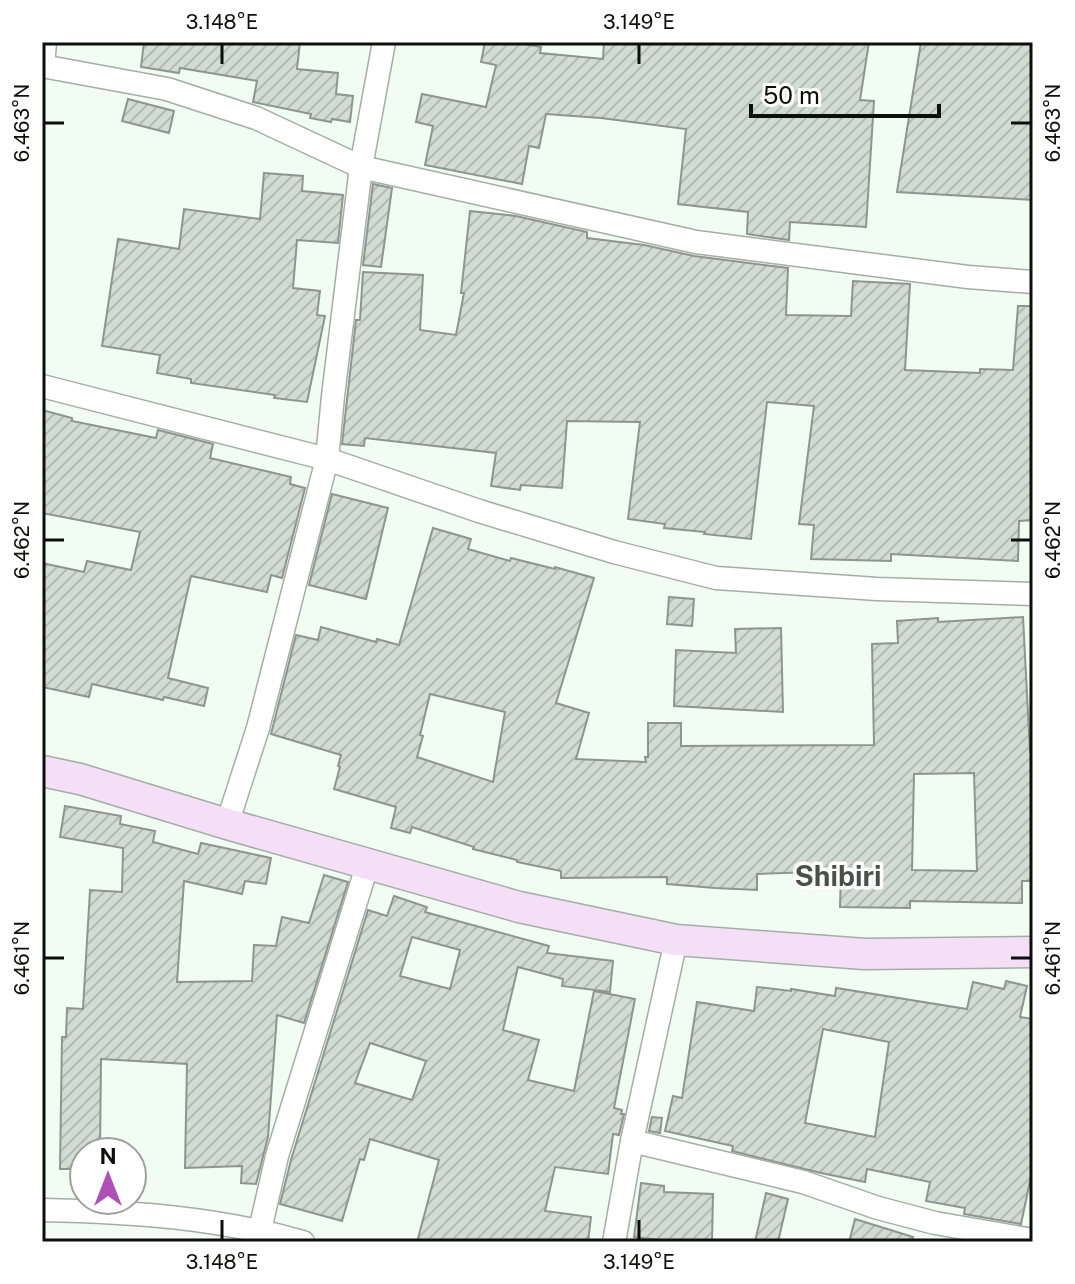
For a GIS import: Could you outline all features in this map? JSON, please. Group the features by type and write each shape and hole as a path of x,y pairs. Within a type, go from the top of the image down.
{"main road":[{"path":"42,771 80,779 519,907 676,940 865,954 1033,952"}],"street":[{"path":"45,42 42,66 167,89 256,118 361,167 696,242 968,277 1033,282"},
{"path":"227,824 258,728 327,459 361,167 384,42"},
{"path":"42,386 327,459 479,511 614,552 716,578 877,589 1033,594"},
{"path":"260,1236 277,1156 368,863"},
{"path":"614,1242 632,1141 676,940"},
{"path":"632,1141 803,1182 878,1208 935,1223 1033,1240"},
{"path":"42,1210 117,1212 205,1220 260,1236 303,1242"}],"building":[{"path":"144,42 300,42 297,69 338,73 336,94 353,96 350,122 310,118 311,114 253,102 257,81 180,68 179,73 141,67"},
{"path":"485,42 514,42 541,47 540,53 603,59 604,42 869,42 860,100 874,101 866,227 790,222 789,240 747,234 748,212 678,204 686,129 546,114 539,148 529,146 522,184 425,165 433,126 416,122 422,94 486,107 496,65 481,62"},
{"path":"921,42 1033,42 1033,200 897,192"},
{"path":"128,99 174,111 169,133 122,121"},
{"path":"264,173 303,176 302,191 343,195 338,243 297,240 293,288 320,291 317,315 325,316 307,402 191,383 191,379 157,373 160,355 102,346 118,239 179,249 184,209 260,219"},
{"path":"373,184 392,188 381,267 363,265"},
{"path":"470,211 516,216 587,232 587,238 788,268 786,315 851,316 853,281 910,284 905,370 980,373 980,369 1013,370 1018,306 1033,306 1033,520 1019,521 1018,561 891,554 891,561 811,559 814,525 799,524 814,406 767,402 751,539 664,528 665,524 628,519 640,422 567,421 562,488 521,485 520,490 491,486 496,453 365,438 364,446 342,444 356,320 360,320 363,272 423,275 420,330 456,335 464,293 461,293"},
{"path":"42,410 72,418 72,421 156,438 158,430 213,444 210,458 291,477 290,484 305,488 282,578 271,575 267,592 191,576 168,678 208,688 204,706 92,684 89,697 42,687 42,563 84,572 87,561 131,570 140,532 42,513"},
{"path":"332,494 388,508 366,599 309,585"},
{"path":"433,528 471,539 468,549 594,578 556,703 589,713 576,759 646,762 648,723 681,723 681,746 874,745 872,644 898,643 897,621 1023,617 1030,752 1033,752 1033,881 1022,881 1022,903 910,901 910,908 840,907 841,871 757,874 757,890 667,884 667,877 561,878 561,871 517,862 412,827 410,833 391,828 396,807 334,789 341,755 271,734 296,635 318,640 321,627 399,645","holes":["430,694 505,712 493,782 417,757","974,773 977,871 912,870 914,774"]},
{"path":"669,597 694,599 692,626 667,624"},
{"path":"781,628 783,712 674,706 676,650 736,653 735,629"},
{"path":"65,806 121,816 120,824 155,831 153,842 198,854 201,843 271,858 266,884 245,881 242,894 184,881 177,982 252,981 254,945 276,946 282,917 309,923 324,875 348,882 304,1023 277,1015 268,1137 256,1184 241,1183 242,1166 185,1168 187,1064 101,1059 100,1136 68,1136 68,1169 60,1169 62,1037 66,1037 67,1008 83,1009 90,890 122,892 123,848 60,837"},
{"path":"394,896 427,907 425,912 549,946 547,953 613,961 610,992 562,986 563,979 518,967 503,1030 539,1040 528,1080 574,1091 594,991 635,999 614,1108 622,1110 621,1114 624,1114 619,1135 613,1134 608,1174 555,1167 545,1211 591,1217 588,1242 417,1242 439,1160 370,1139 364,1160 360,1159 342,1221 280,1204 368,910 387,916","holes":["412,937 460,950 450,989 400,976","370,1043 426,1061 412,1100 355,1083"]},
{"path":"1006,981 1027,986 1020,1017 1033,1019 1033,1167 1021,1224 964,1214 965,1208 926,1201 930,1182 867,1169 865,1182 732,1151 733,1146 665,1131 673,1096 682,1098 697,1002 754,1011 757,987 835,996 836,988 967,1009 973,982 1004,989","holes":["823,1029 889,1042 875,1137 805,1123"]},
{"path":"652,1117 662,1118 660,1133 649,1131"},
{"path":"641,1183 664,1186 664,1192 713,1194 712,1241 634,1237"},
{"path":"766,1193 788,1199 778,1242 755,1242"},
{"path":"855,1219 913,1237 912,1242 849,1242"}],"district":[{"name":"Shibiri","path":"838,876"}]}
